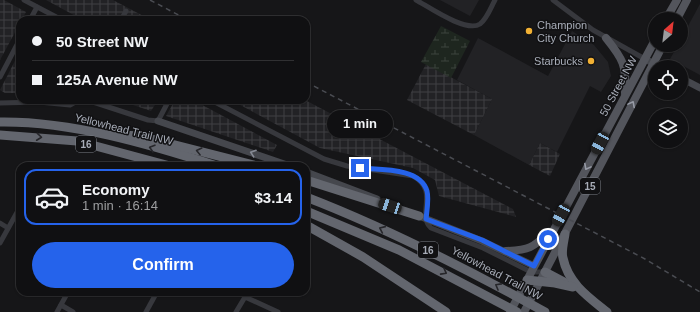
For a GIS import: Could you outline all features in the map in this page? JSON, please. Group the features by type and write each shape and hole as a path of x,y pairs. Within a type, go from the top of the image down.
{"highway":[{"name":"Yellowhead Trail NW","path":"0,122 56,125 107,135 203,162"},
{"name":"16","path":"0,135 77,141 155,162"},
{"path":"107,135 140,136 241,162"},
{"path":"310,181 423,217"},
{"name":"Yellowhead Trail NW","path":"310,199 460,265 545,312"},
{"name":"16","path":"310,212 406,253 517,312"},
{"path":"310,227 362,256 446,312"},
{"path":"565,234 562,257 570,279 586,295 607,312"},
{"path":"545,272 586,295"},
{"path":"526,281 539,284 573,287"},
{"path":"420,294 452,312"}],"main road":[{"path":"670,12 677,0"},
{"path":"681,12 687,0"},
{"path":"606,38 621,57 625,66 625,96"},
{"name":"50 Street NW","path":"510,312 649,52"},
{"name":"50 Street NW","path":"524,312 614,139 648,80"},
{"path":"506,251 522,250 535,246 556,226"},
{"path":"533,269 545,272"}],"street":[{"path":"24,0 54,16"},
{"path":"416,0 463,25 476,26 485,19 495,0"},
{"path":"553,0 606,38 648,60"},
{"path":"32,16 37,7"},
{"path":"123,16 126,11"},
{"path":"0,77 16,47"},
{"path":"688,82 700,88"},
{"path":"0,103 16,102"},
{"path":"99,104 148,120 158,121 278,162"},
{"path":"158,121 167,104"},
{"path":"219,104 324,159 347,166 412,176 421,182 426,190 423,217 429,226 533,269"},
{"path":"310,174 506,251 533,269"},
{"path":"0,243 16,214"},
{"path":"0,223 8,228"},
{"path":"57,312 66,296"},
{"path":"146,312 155,296"},
{"path":"236,312 245,297 278,312"},
{"path":"61,305 73,312"}],"shaded area":[{"path":"0,0 4,0 26,12 24,16 16,16 16,30 0,60"},
{"path":"46,0 113,0 143,16 76,16"},
{"path":"440,0 479,0 470,16"},
{"path":"700,4 700,75 688,69 688,60 670,59 674,52 688,52 688,26"},
{"path":"572,31 594,45 608,62 611,76 601,92 590,86 557,152 540,143 529,165 474,135 492,99 457,80 478,38 548,76"},
{"path":"16,59 16,93 5,93 0,90"},
{"path":"426,64 492,99 474,135 407,100"},
{"path":"310,103 513,209 516,217 439,196 435,180 413,168 320,148 238,104 310,104"},
{"path":"130,104 155,104 151,111"},
{"path":"173,104 200,104 277,145 273,152 166,116"},
{"path":"540,143 560,154 550,176 529,165"}],"green space":[{"path":"441,26 470,41 451,78 421,62"}],"railway":[{"path":"150,0 180,16"},
{"path":"310,84 645,259 700,292"}],"place":[{"name":"Champion City Church","path":"529,31"},
{"name":"Starbucks","path":"591,61"}],"route":[{"path":"360,168 402,173 417,178 425,187 428,198 426,219 482,240 534,266 548,239"}]}
